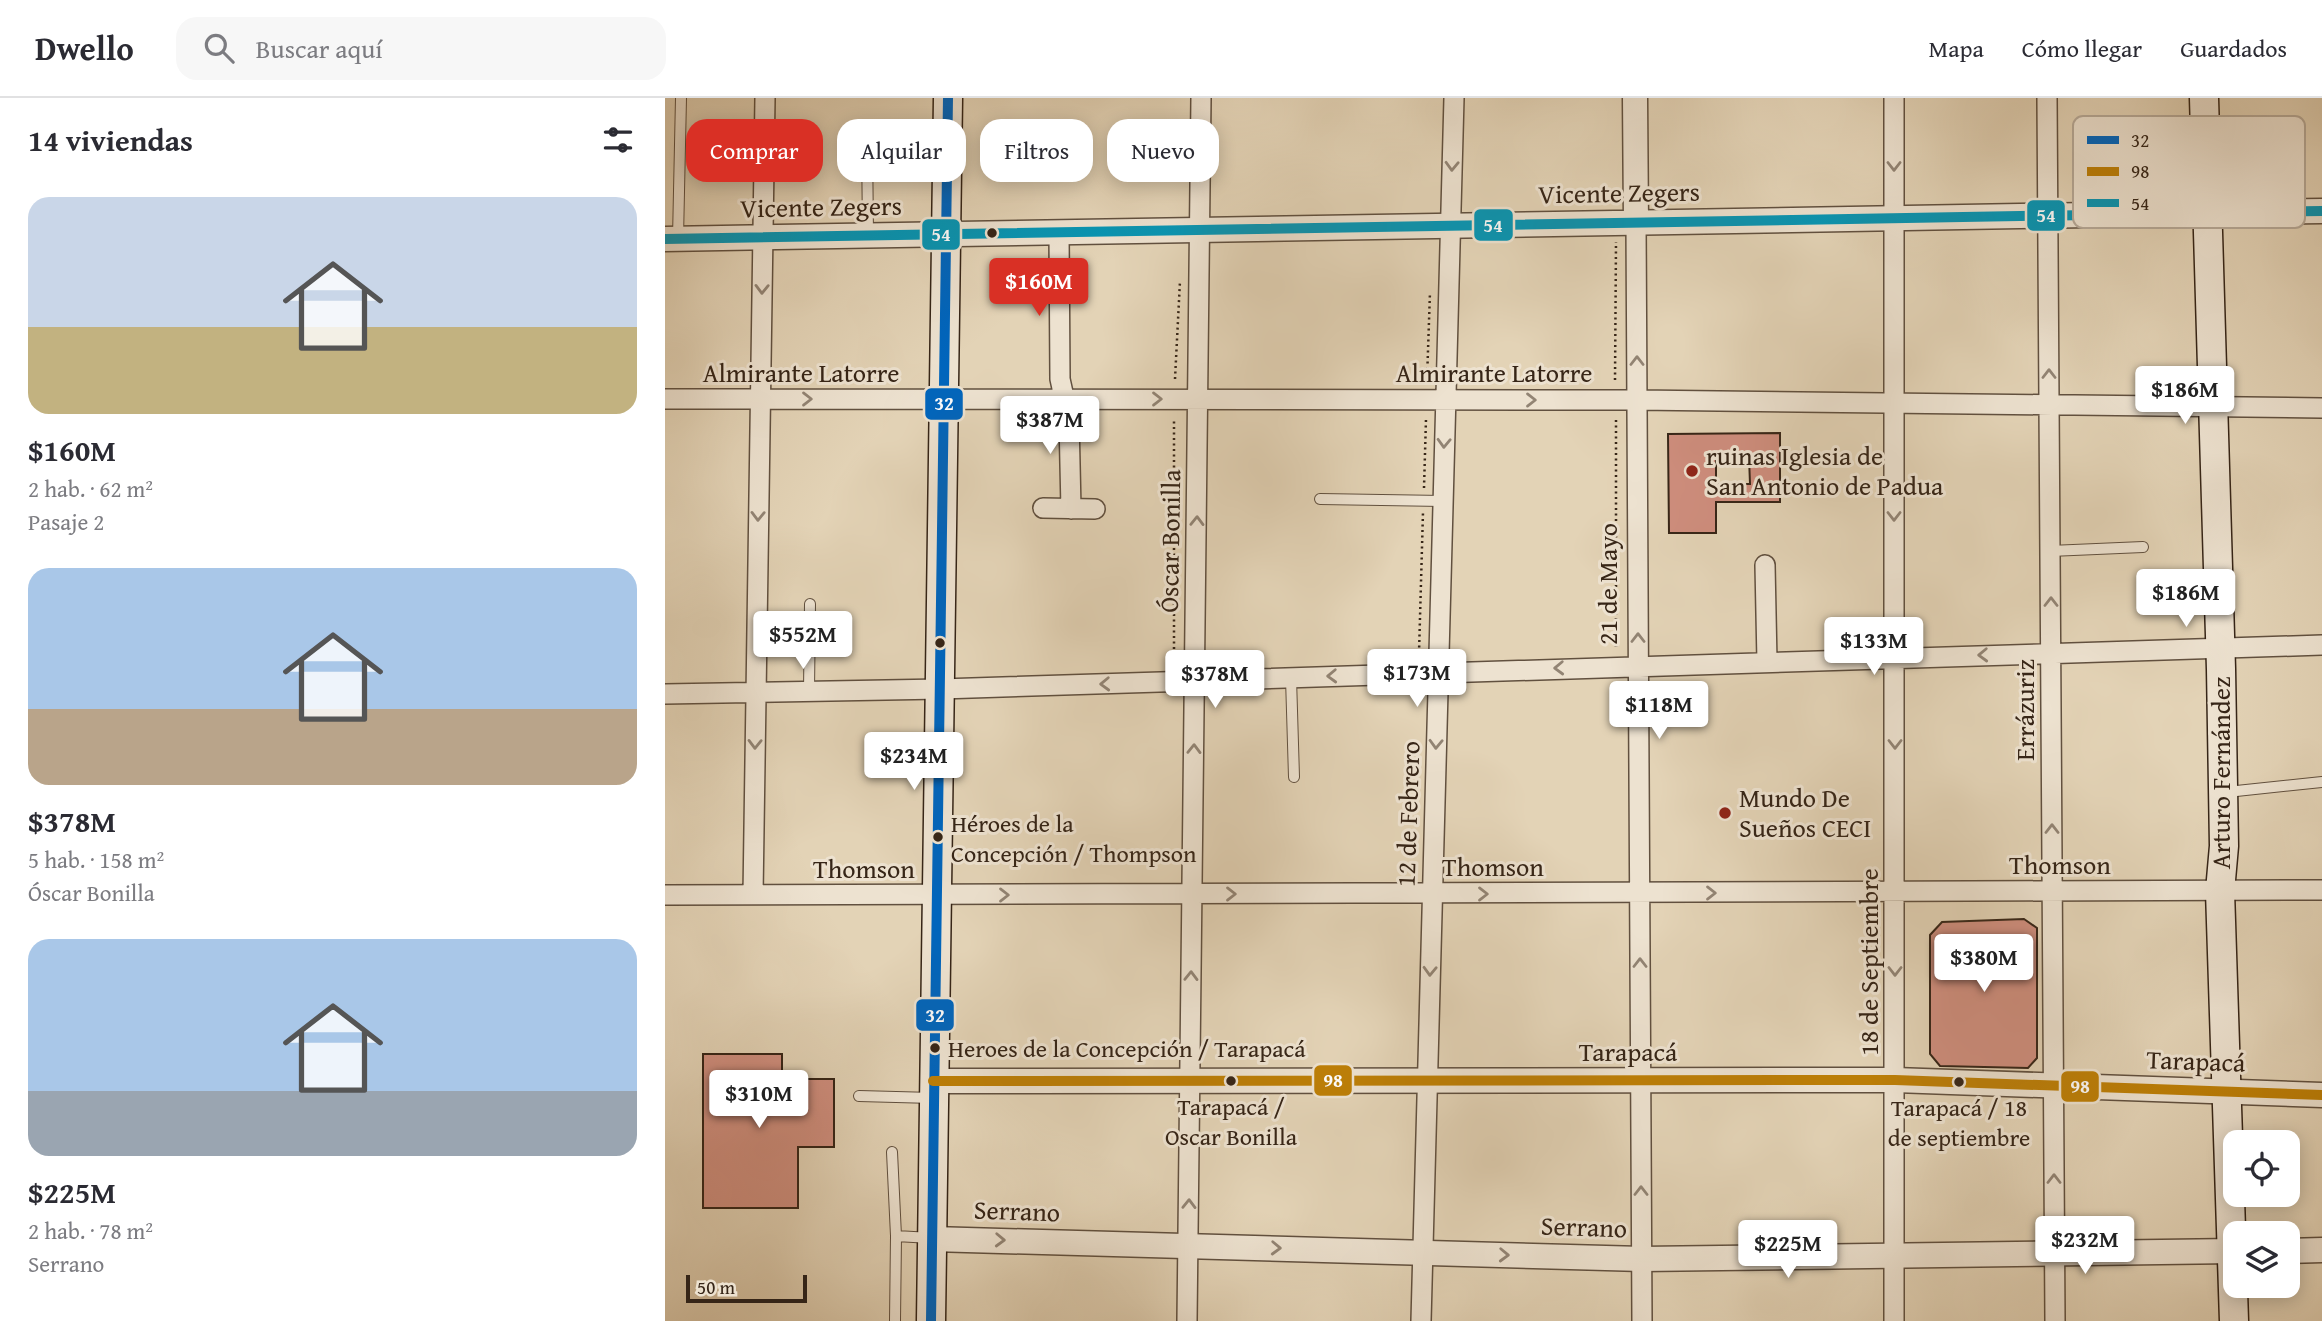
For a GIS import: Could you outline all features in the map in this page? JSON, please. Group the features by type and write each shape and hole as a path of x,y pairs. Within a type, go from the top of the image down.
{"main road":[{"path":"931,1321 948,98"},
{"name":"Arturo Fernández","path":"2204,98 2204,116"},
{"name":"Arturo Fernández","path":"2207,228 2223,793 2224,853 2220,891 2232,1221"},
{"name":"Arturo Fernández","path":"2234,1298 2234,1321"}],"street":[{"path":"753,895 765,98"},
{"name":"Óscar Bonilla","path":"1187,1321 1201,98"},
{"name":"12 de Febrero","path":"1421,1321 1438,673 1433,500 1445,400 1454,98"},
{"name":"21 de Mayo","path":"1636,98 1626,223 1637,400 1642,1321"},
{"name":"18 de Septiembre","path":"1894,98 1894,1321"},
{"name":"Errázuriz","path":"2047,98 2055,1321"},
{"name":"Vicente Zegers","path":"672,239 2073,216"},
{"path":"1059,232 1060,379 1069,420 1071,509"},
{"name":"Almirante Latorre","path":"665,399 1637,400 2322,408"},
{"path":"1042,508 1095,509"},
{"path":"1765,565 1767,662"},
{"path":"665,694 941,689 2322,645"},
{"name":"Thomson","path":"665,895 2322,890"},
{"name":"Tarapacá","path":"933,1089 1190,1082 1895,1080 2322,1095"},
{"name":"Serrano","path":"932,1238 1642,1259 2223,1251"},
{"path":"2300,1251 2322,1250"}],"lane":[{"path":"672,239 681,98"},
{"path":"868,182 869,236"},
{"path":"1320,499 1433,500"},
{"path":"2050,551 2143,547"},
{"path":"809,691 810,604"},
{"path":"1291,678 1294,777"},
{"path":"2223,793 2322,782"},
{"path":"859,1097 933,1089"},
{"path":"893,1152 895,1321"},
{"path":"896,1236 932,1238"}],"path":[{"path":"1615,380 1626,223"},
{"path":"1175,379 1180,275"},
{"path":"1426,380 1430,285"},
{"path":"1419,653 1433,500 1426,419"},
{"path":"1174,420 1174,660"},
{"path":"1616,420 1616,646"}],"building":[{"path":"1780,433 1780,502 1716,502 1716,533 1669,533 1668,434","holes":["1716,457 1749,457 1750,484 1716,484"]},
{"path":"2024,919 2037,928 2037,1058 2028,1068 1940,1066 1930,1054 1930,935 1942,922"},
{"path":"703,1054 782,1054 782,1079 834,1079 834,1147 798,1147 798,1208 703,1208"}],"transit line":[{"name":"32","path":"931,1321 948,98"},
{"name":"54","path":"2305,211 2322,211"},
{"name":"54","path":"665,239 2073,215"},
{"name":"98","path":"933,1081 1895,1080 2322,1095"}],"place":[{"name":"ruinas Iglesia de San Antonio de Padua","path":"1692,471"},
{"name":"Mundo De Sueños CECI","path":"1725,813"},
{"name":"Héroes de la Concepción / Thompson","path":"938,837"},
{"name":"Heroes de la Concepción / Tarapacá","path":"935,1048"},
{"name":"Tarapacá / Oscar Bonilla","path":"1231,1081"},
{"name":"Tarapacá / 18 de septiembre","path":"1959,1082"}]}
